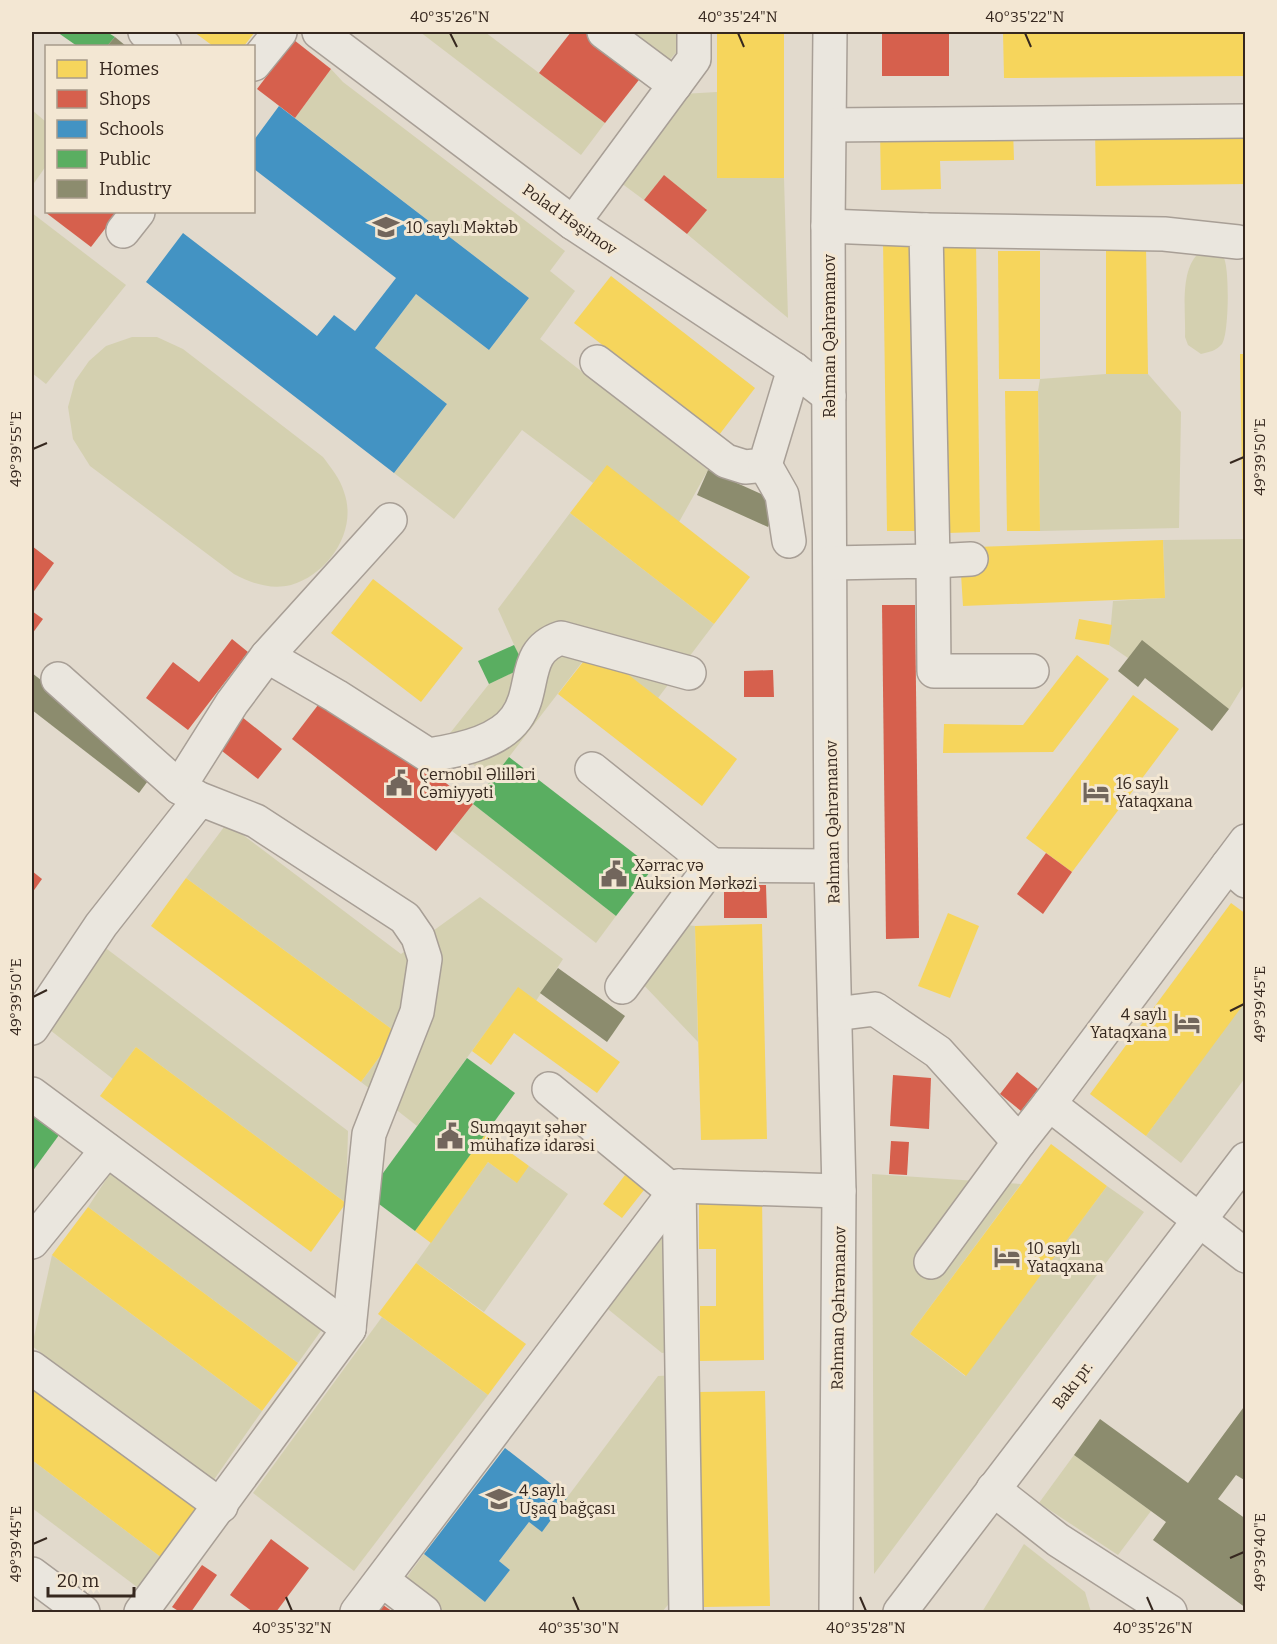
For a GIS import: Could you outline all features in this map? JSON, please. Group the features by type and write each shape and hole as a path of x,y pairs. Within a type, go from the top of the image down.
{"street":[{"path":"145,32 163,45"},
{"path":"255,63 280,32"},
{"name":"Polad Həşimov","path":"319,32 573,223 795,369 829,396"},
{"path":"604,32 675,85"},
{"path":"573,223 694,59 694,32"},
{"name":"Rəhman Qəhrəmanov","path":"830,32 828,226 831,866 839,1191 836,1612"},
{"path":"830,125 1245,121"},
{"path":"828,226 1164,234 1238,243"},
{"path":"926,230 934,670 1032,671"},
{"path":"597,362 726,461 745,466 765,465"},
{"path":"789,541 782,495 765,465 795,369"},
{"path":"32,1028 189,793 232,704 267,656 390,520"},
{"path":"830,563 971,559"},
{"path":"267,656 336,696 428,755 465,748 504,730 516,718 524,703 538,651 550,641 561,638 688,673"},
{"path":"58,679 189,793 256,821 405,918 418,937 425,959 417,1012 369,1134 349,1329 141,1612"},
{"path":"592,769 712,865 831,866"},
{"path":"931,1262 1048,1104 1240,862"},
{"path":"622,987 712,865"},
{"path":"835,1014 875,1009 938,1052 1019,1142"},
{"path":"549,1089 677,1189 839,1191"},
{"path":"32,1094 349,1329"},
{"path":"1048,1104 1245,1256"},
{"path":"32,1242 108,1150"},
{"name":"Bakı pr.","path":"900,1612 1245,1159"},
{"path":"357,1612 677,1189"},
{"path":"677,1189 686,1612"},
{"path":"32,1368 221,1506"},
{"path":"993,1489 1058,1540 1170,1612"},
{"path":"32,1574 83,1612"},
{"path":"382,1580 424,1612"}],"shaded area":[{"path":"420,32 485,32 605,123 581,155"},
{"path":"625,32 680,32 681,47 666,64"},
{"path":"331,69 343,82 565,251 550,271 575,291 540,339 708,470 679,522 607,466 593,483 522,430 454,519 394,473 447,404 375,348 416,294 489,350 529,298 295,118"},
{"path":"717,92 784,178 788,318 687,234 706,209 664,176 644,200 617,180 682,94"},
{"path":"32,110 45,121 45,167 32,186"},
{"path":"32,213 126,285 46,384 32,373"},
{"path":"1200,252 1215,252 1223,256 1227,272 1228,300 1226,328 1222,344 1215,350 1201,354 1188,345 1185,337 1186,280 1193,260"},
{"path":"132,337 157,337 183,349 323,457 342,487 347,506 347,521 337,549 317,571 291,585 276,587 261,585 240,577 90,466 73,439 68,407 75,381 89,361 106,346"},
{"path":"1106,374 1148,374 1181,412 1179,528 1040,531 1038,391 1040,379"},
{"path":"570,513 714,624 658,698 593,648 492,779 443,742 489,684 524,667 498,609"},
{"path":"1243,539 1245,683 1229,709 1142,641 1128,658 1109,645 1113,601 1165,598 1163,540"},
{"path":"473,804 616,916 596,943 452,831"},
{"path":"227,823 401,954 480,897 563,959 536,1001 518,988 417,1126 361,1082 397,1033 186,878"},
{"path":"679,924 695,926 698,1042 638,979"},
{"path":"99,943 348,1131 346,1203 136,1047 113,1079 41,1023"},
{"path":"1245,1001 1245,1078 1181,1163 1146,1136"},
{"path":"488,1162 516,1182 529,1166 568,1194 484,1312 416,1263"},
{"path":"113,1169 323,1328 298,1363 88,1207"},
{"path":"872,1174 1021,1184 910,1334 965,1376 1107,1186 1144,1212 874,1574"},
{"path":"675,1201 677,1351 662,1353 598,1301"},
{"path":"52,1255 262,1411 213,1481 32,1346"},
{"path":"382,1317 488,1395 354,1571 253,1493"},
{"path":"679,1375 682,1588 662,1612 445,1612 404,1581 424,1554 485,1602 510,1570 499,1561 529,1522 542,1531 658,1376"},
{"path":"1074,1455 1151,1511 1118,1555 1039,1503"},
{"path":"32,1460 162,1558 141,1590 32,1508"},
{"path":"1024,1544 1085,1592 1091,1612 982,1612"}],"building: Homes":[{"path":"194,32 255,32 245,45 212,45"},
{"path":"717,32 784,32 784,178 717,178"},
{"path":"1003,32 1246,32 1246,76 1004,78"},
{"path":"1013,128 1014,160 940,161 941,189 881,190 880,131"},
{"path":"1246,128 1246,184 1096,186 1095,129"},
{"path":"917,238 920,531 887,531 883,239"},
{"path":"943,240 976,240 980,532 947,533"},
{"path":"1106,246 1146,246 1148,374 1106,374"},
{"path":"998,251 1040,251 1040,379 999,379"},
{"path":"611,276 755,388 719,435 574,323"},
{"path":"1240,354 1246,354 1246,541 1243,541"},
{"path":"1005,391 1038,391 1040,531 1007,531"},
{"path":"607,465 750,577 714,624 570,513"},
{"path":"1163,540 1165,598 963,606 961,574 976,547"},
{"path":"373,579 463,648 421,702 331,633"},
{"path":"1079,619 1112,625 1109,645 1075,639"},
{"path":"594,648 737,759 702,806 558,694"},
{"path":"1077,655 1109,679 1053,752 943,753 944,724 1023,725"},
{"path":"1133,695 1179,729 1072,872 1026,838"},
{"path":"186,878 397,1033 361,1082 151,926"},
{"path":"1231,903 1246,914 1246,1001 1146,1136 1090,1094"},
{"path":"948,913 979,926 950,998 918,986"},
{"path":"762,924 767,1139 701,1140 695,926"},
{"path":"518,987 620,1062 597,1093 514,1033 491,1065 472,1051"},
{"path":"136,1047 346,1203 311,1252 100,1096"},
{"path":"485,1134 529,1166 517,1183 488,1162 431,1243 415,1231"},
{"path":"1051,1144 1107,1186 966,1376 910,1334"},
{"path":"625,1175 644,1190 622,1218 603,1204"},
{"path":"762,1196 764,1360 700,1361 700,1306 716,1306 716,1249 699,1249 699,1197"},
{"path":"88,1207 298,1363 262,1411 52,1255"},
{"path":"416,1263 526,1344 488,1395 378,1314"},
{"path":"32,1386 198,1511 162,1558 32,1460"},
{"path":"765,1391 770,1606 704,1607 698,1392"}],"building: Shops":[{"path":"571,32 584,32 642,76 605,123 539,73"},
{"path":"882,32 949,32 949,76 882,76"},
{"path":"294,40 331,69 295,118 257,89"},
{"path":"664,175 707,210 687,234 644,200"},
{"path":"46,213 117,213 91,247"},
{"path":"32,546 54,563 32,594"},
{"path":"882,605 915,605 919,938 886,939"},
{"path":"32,611 43,619 32,634"},
{"path":"232,639 248,652 188,730 146,698 173,662 199,682"},
{"path":"773,670 774,697 744,697 744,671"},
{"path":"328,692 473,804 436,851 292,739"},
{"path":"237,713 282,749 258,779 213,744"},
{"path":"1046,853 1072,872 1043,914 1017,894"},
{"path":"32,871 42,879 32,893"},
{"path":"724,885 766,885 767,918 724,918"},
{"path":"1017,1072 1038,1089 1021,1111 1000,1094"},
{"path":"893,1075 931,1078 929,1129 890,1126"},
{"path":"891,1141 909,1142 907,1175 889,1174"},
{"path":"271,1539 309,1568 276,1612 253,1612 230,1595"},
{"path":"202,1565 217,1575 191,1612 180,1612 172,1607"},
{"path":"379,1602 393,1612 371,1612"}],"building: Schools":[{"path":"279,106 529,298 489,350 416,294 375,348 447,404 394,473 146,282 183,233 317,336 334,315 355,331 396,278 255,170 255,139"},
{"path":"505,1448 568,1497 542,1532 529,1522 499,1561 510,1570 485,1602 424,1554"}],"building: Public":[{"path":"57,32 107,32 115,37 108,45 76,45"},
{"path":"514,645 525,667 489,684 478,661"},
{"path":"509,757 653,868 616,916 473,804"},
{"path":"467,1058 515,1093 415,1231 367,1195"},
{"path":"32,1114 59,1135 32,1172"}],"building: Industry":[{"path":"115,37 125,45 108,45"},
{"path":"708,470 779,502 768,527 697,495"},
{"path":"1142,640 1229,709 1212,731 1145,678 1138,687 1118,671"},
{"path":"32,673 156,770 139,793 32,710"},
{"path":"558,968 625,1016 607,1042 540,993"},
{"path":"1246,1404 1246,1481 1236,1475 1218,1499 1246,1519 1246,1608 1153,1540 1166,1522 1074,1455 1100,1419 1188,1483"}],"place":[{"name":"10 saylı Məktəb","path":"386,227"},
{"name":"Çernobıl Əlilləri Cəmiyyəti","path":"399,783"},
{"name":"16 saylı Yataqxana","path":"1096,792"},
{"name":"Xərrac və Auksion Mərkəzi","path":"614,874"},
{"name":"4 saylı Yataqxana","path":"1187,1023"},
{"name":"Sumqayıt şəhər mühafizə idarəsi","path":"450,1136"},
{"name":"10 saylı Yataqxana","path":"1007,1257"},
{"name":"4 saylı Uşaq bağçası","path":"499,1499"}]}
